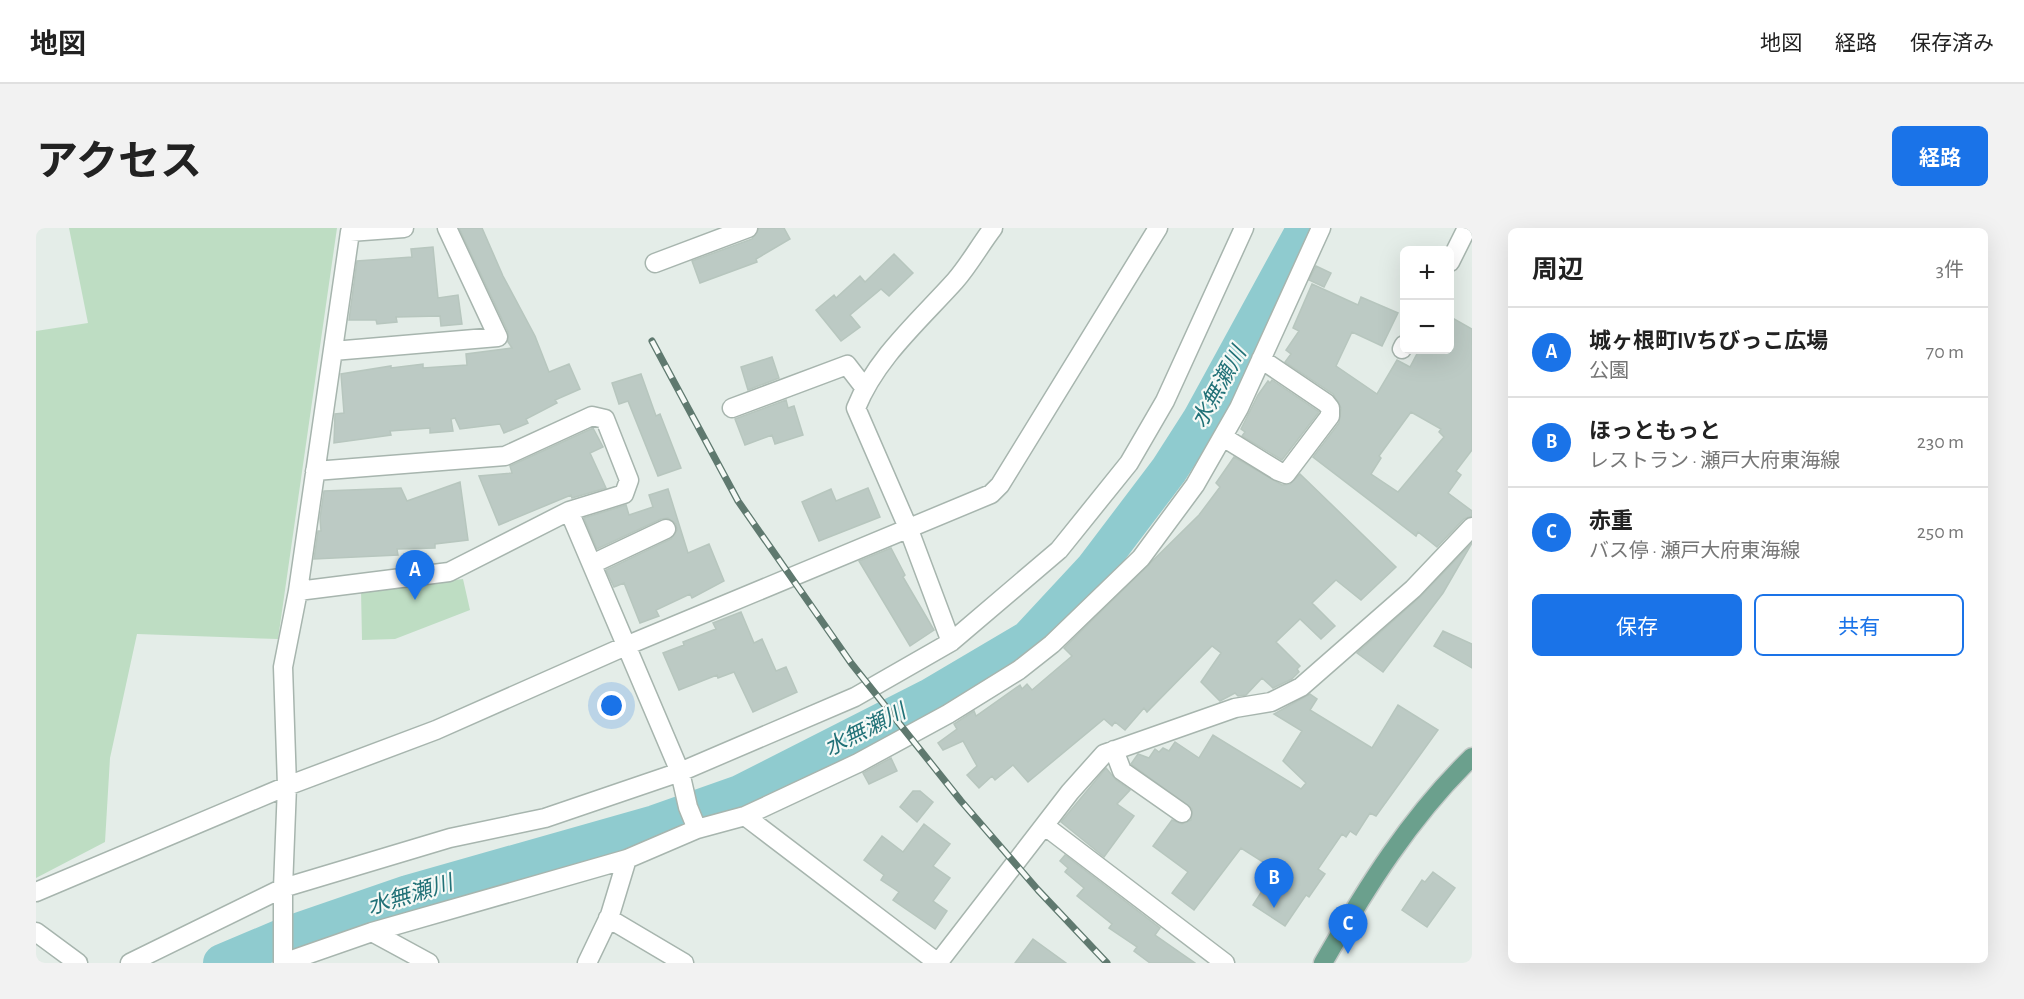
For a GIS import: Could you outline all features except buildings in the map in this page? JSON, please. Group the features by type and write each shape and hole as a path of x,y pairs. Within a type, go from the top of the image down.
{"main road":[{"path":"1323,963 1400,837 1443,785 1472,757"}],"street":[{"path":"404,228 350,232 298,591 284,668 287,786 283,963 372,932 627,859 698,829 745,816 858,763 948,714 1019,670 1052,644 1142,558 1195,485 1223,437 1321,228"},
{"path":"333,351 498,337 447,228"},
{"path":"655,262 748,228"},
{"path":"951,642 909,530 856,408 864,387 910,327 956,279 993,228"},
{"path":"36,892 287,786 436,730 628,645 991,494 999,485 1158,228"},
{"path":"130,963 283,888 450,838 545,818 680,772 855,697 951,642 1059,550 1129,463 1165,401 1244,228"},
{"path":"1454,253 1467,228"},
{"path":"1223,437 1286,474 1330,416 1330,408 1326,403 1261,359"},
{"path":"732,408 847,365 864,387"},
{"path":"298,591 449,572 569,511 624,494 629,480 605,419 592,416 505,456 315,471"},
{"path":"569,511 628,645 680,772 688,807 698,829"},
{"path":"745,816 938,963 1097,760 1114,750 1235,708 1271,702 1301,687 1413,589 1472,527"},
{"path":"592,564 666,529"},
{"path":"1114,750 1122,771 1182,813"},
{"path":"1045,826 1225,963"},
{"path":"587,963 608,918 627,859"},
{"path":"608,918 684,963"},
{"path":"36,932 78,963"},
{"path":"372,932 429,963"}],"green space":[{"path":"69,228 337,228 278,639 137,634 110,758 105,842 36,878 36,331 88,323"},
{"path":"463,579 470,610 395,639 362,640 361,590"}],"waterway":[{"name":"水無瀬川","path":"222,963 286,936 408,894 655,824 740,794 929,698 1029,639 1094,569 1169,470 1201,420 1306,228"}],"railway":[{"path":"652,341 738,501 851,663 961,801 1038,890 1107,963"}],"place":[{"name":"城ヶ根町IVちびっこ広場","path":"415,600"},
{"name":"ほっともっと","path":"1274,908"},
{"name":"赤重","path":"1348,954"}]}
